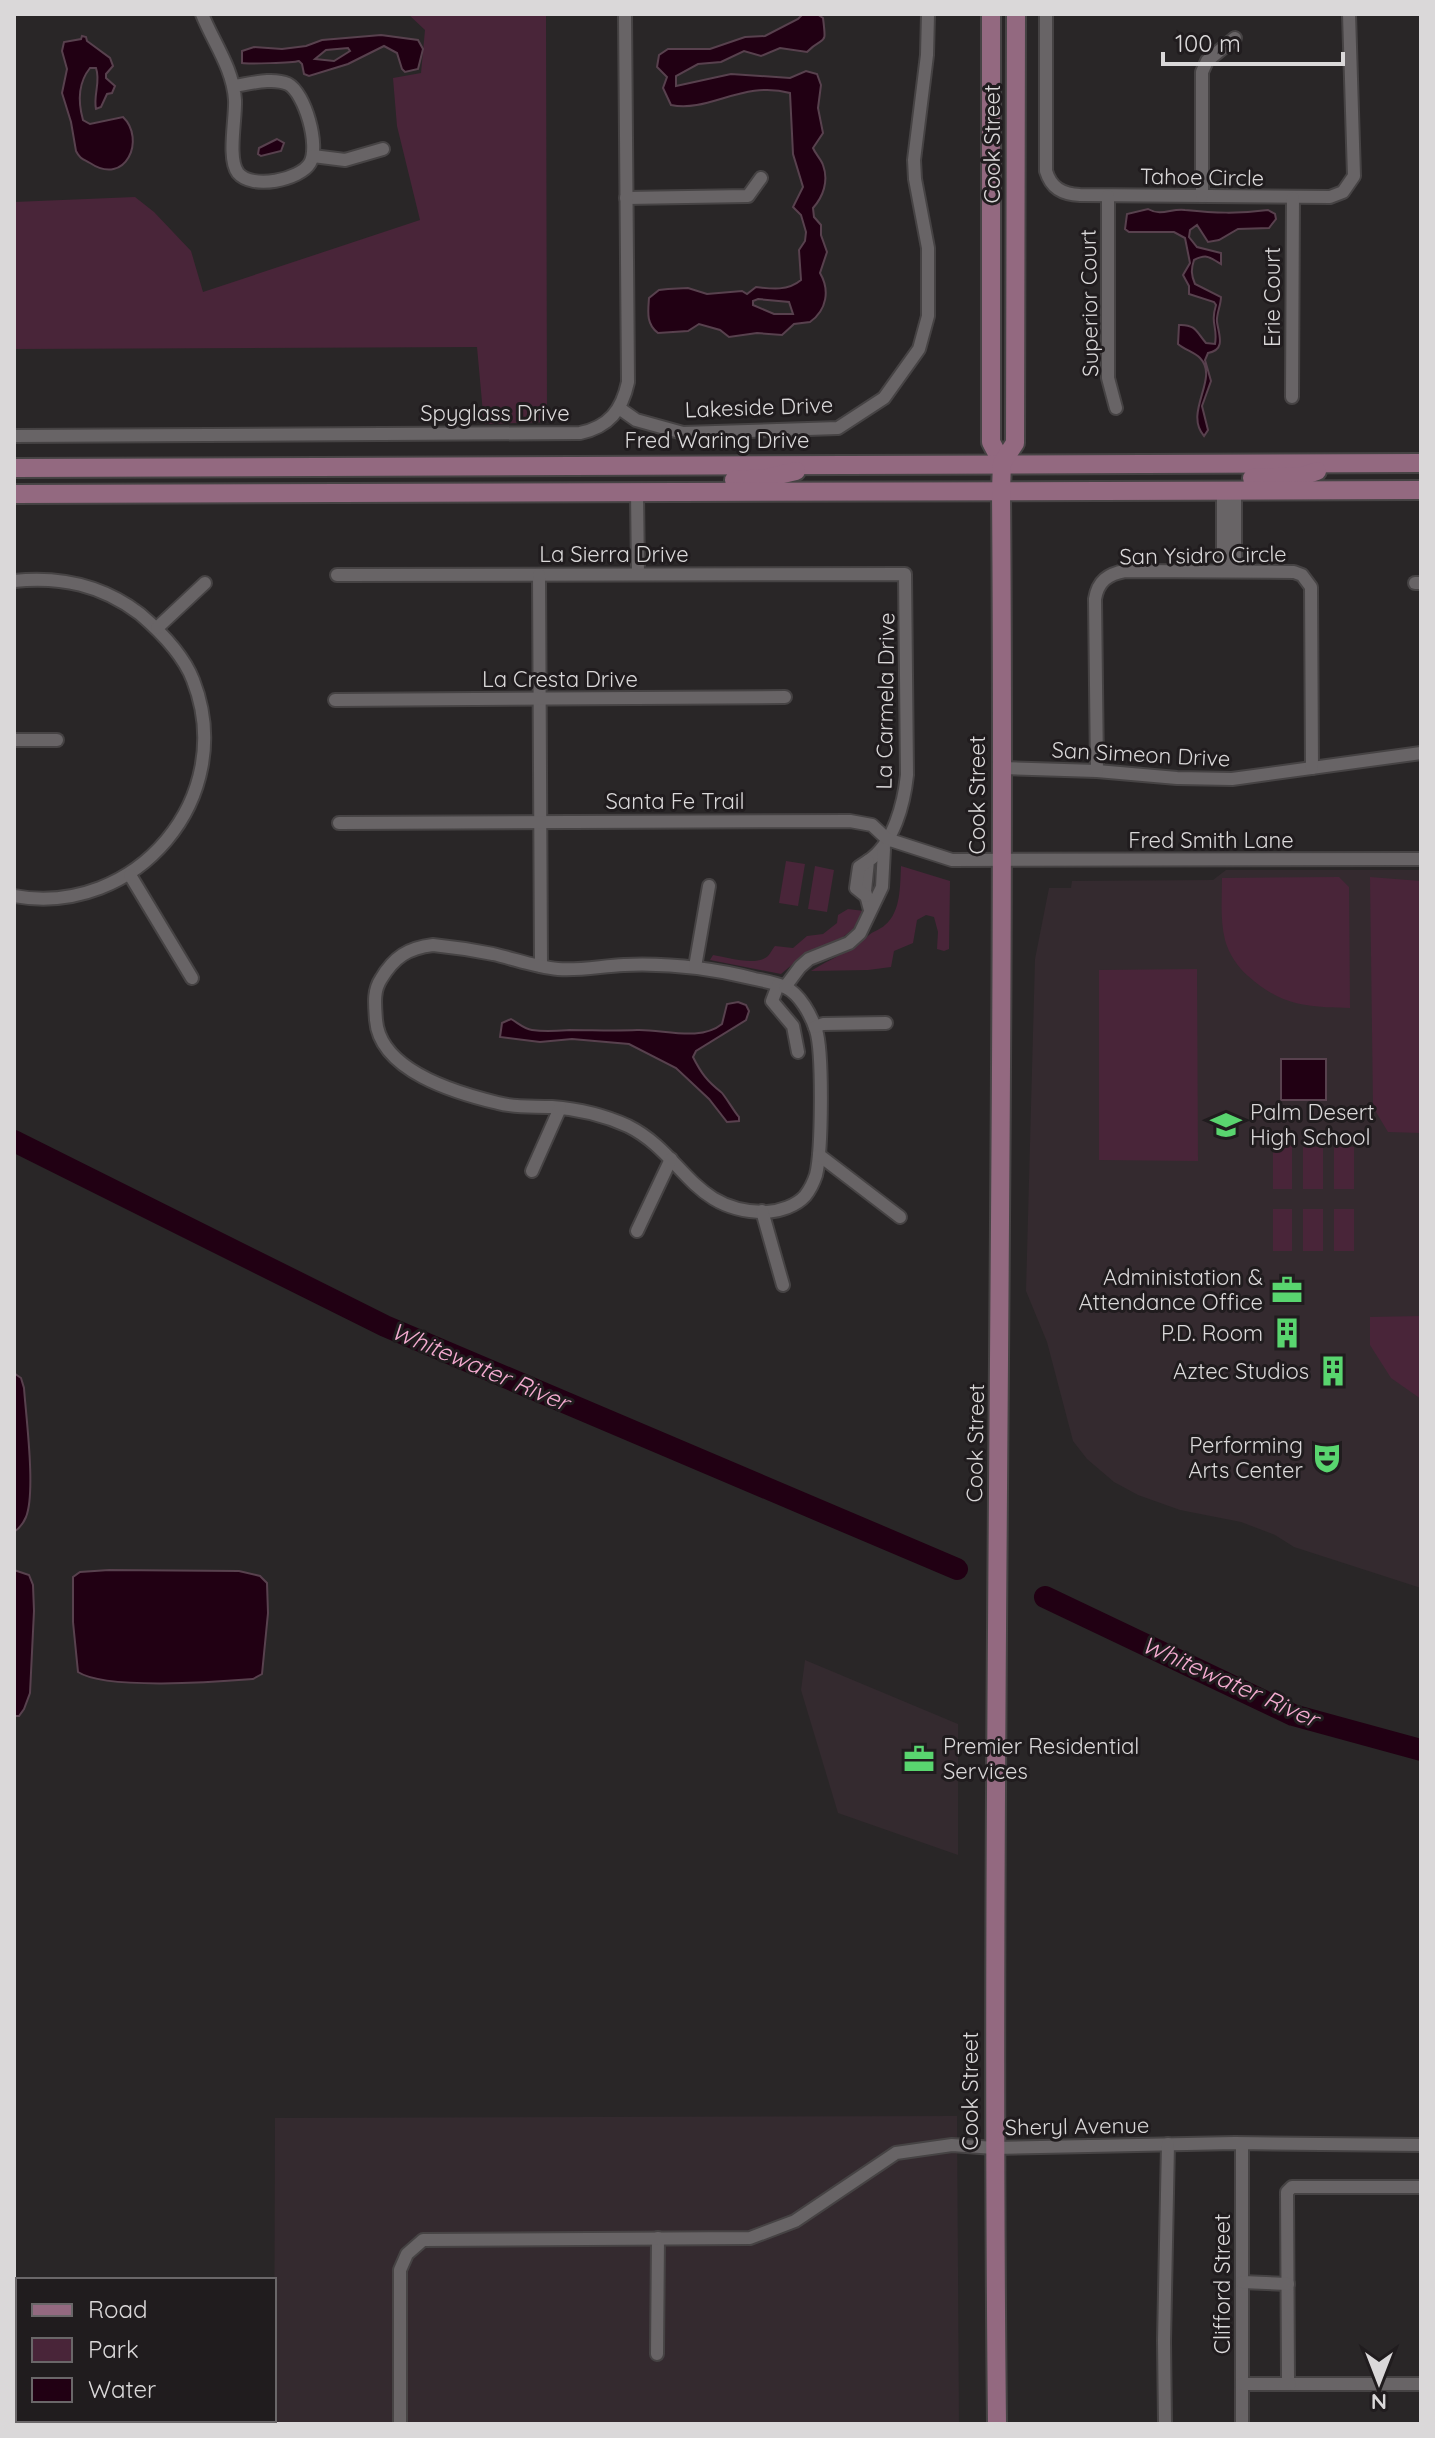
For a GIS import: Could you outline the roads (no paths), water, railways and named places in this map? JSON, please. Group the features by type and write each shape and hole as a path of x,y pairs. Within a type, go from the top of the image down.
{"main road":[{"name":"Cook Street","path":"991,14 991,442 1002,463 994,2148 997,2424"},
{"name":"Cook Street","path":"1002,463 1015,443 1016,14"},
{"path":"637,492 648,480 753,479 830,463"},
{"name":"Fred Waring Drive","path":"14,468 1421,463"},
{"path":"1229,490 1224,484 1233,479 1302,476 1343,464"},
{"path":"14,477 60,468"},
{"path":"1375,490 1397,478 1421,478"},
{"path":"14,494 1421,490"}],"street":[{"path":"202,14 233,86 234,166 246,180 268,182 304,170 313,156 312,132 302,101 292,87 277,82 233,86"},
{"path":"619,408 628,382 625,14"},
{"name":"Lakeside Drive","path":"619,408 636,420 683,433 838,428 884,398 919,349 928,316 928,248 914,160 927,55 928,14"},
{"name":"Tahoe Circle","path":"1046,14 1045,160 1048,178 1062,192 1108,196 1293,198 1337,195 1348,187 1354,176 1349,14"},
{"path":"1202,196 1202,72 1207,61 1235,38"},
{"path":"313,156 345,160 383,149"},
{"path":"626,198 748,196 761,178"},
{"name":"Superior Court","path":"1108,196 1108,378 1116,408"},
{"name":"Erie Court","path":"1292,397 1293,198"},
{"name":"Spyglass Drive","path":"14,436 580,433 608,423 619,408"},
{"path":"1229,490 1229,570"},
{"path":"637,492 638,574"},
{"name":"San Ysidro Circle","path":"1097,771 1095,599 1101,582 1125,571 1229,570 1294,572 1302,575 1311,587 1312,768"},
{"name":"La Sierra Drive","path":"337,575 891,573"},
{"name":"La Carmela Drive","path":"782,986 809,959 849,943 860,933 882,887 882,857 905,795 907,775 907,588 905,574 891,573"},
{"path":"539,575 541,966"},
{"path":"14,581 52,580 92,587 111,594 157,628 182,659 193,679 204,724 201,772 176,828 154,855 130,875 88,894 64,899 14,896"},
{"path":"157,628 205,583"},
{"name":"La Cresta Drive","path":"335,700 785,697"},
{"path":"14,740 57,740"},
{"name":"San Simeon Drive","path":"1002,768 1232,779 1421,753"},
{"name":"Santa Fe Trail","path":"339,823 850,821 872,825 887,839 952,860 1001,861"},
{"name":"La Carmela Drive","path":"870,910 866,896 868,861 878,855 887,839"},
{"name":"Fred Smith Lane","path":"1001,861 1421,859"},
{"path":"130,875 192,978"},
{"path":"695,967 709,886"},
{"path":"433,945 460,948 541,966 561,969 624,965 695,967 782,986 800,1001 815,1027 819,1042 819,1155 815,1178 805,1196 787,1208 762,1211 732,1208 697,1188 659,1146 629,1127 599,1114 499,1104 413,1072 398,1061 376,1026 376,985 387,967 414,948 433,945"},
{"path":"782,986 772,1001 791,1021 798,1052"},
{"path":"815,1027 823,1024 886,1023"},
{"path":"532,1171 560,1108"},
{"path":"819,1155 900,1217"},
{"path":"637,1231 671,1159"},
{"path":"762,1211 783,1285"},
{"path":"1165,2424 1168,2144"},
{"name":"Sheryl Avenue","path":"400,2424 400,2270 407,2254 423,2240 750,2238 795,2221 896,2153 952,2145 994,2148 1168,2144 1421,2145"},
{"name":"Clifford Street","path":"1242,2144 1242,2424"},
{"path":"1290,2384 1287,2192 1290,2188 1421,2187"},
{"path":"657,2354 658,2238"},
{"path":"1242,2282 1288,2284"},
{"path":"1242,2384 1421,2384"}],"water":[{"path":"803,14 817,14 823,18 824,38 807,52 780,48 761,56 744,51 721,62 698,64 676,76 676,86 731,74 790,78 806,71 817,74 821,85 818,108 823,133 813,148 825,171 825,183 820,199 813,208 814,217 821,225 827,252 820,273 826,293 823,306 810,322 794,324 782,335 757,333 729,337 720,330 699,324 688,331 658,333 650,322 648,308 649,298 659,290 688,288 707,294 742,291 747,294 756,287 780,288 796,284 801,280 799,250 806,232 801,215 793,207 803,187 793,154 790,93 757,91 699,105 671,105 663,88 667,77 657,67 659,55 668,49 710,49 745,37 765,36","holes":["758,299 789,302 793,314 774,314 753,305 753,301"]},
{"path":"381,35 418,40 423,49 418,69 405,72 397,53 384,46 348,64 309,76 304,74 299,61 242,63 242,51 254,47 282,49 322,40","holes":["348,48 350,51 334,61 315,59 326,50"]},
{"path":"82,36 110,58 113,66 106,78 115,86 101,107 96,109 97,73 96,68 90,68 80,93 83,120 90,124 123,117 133,137 129,157 114,169 103,169 77,154 62,93 67,69 62,51 64,42 81,39"},
{"path":"277,139 284,143 281,151 258,154 259,148"},
{"path":"1148,209 1226,213 1268,210 1275,214 1276,219 1269,228 1238,229 1219,240 1208,242 1197,225 1190,230 1189,237 1197,247 1221,253 1221,264 1203,257 1194,260 1192,269 1195,284 1221,297 1217,319 1219,345 1208,353 1205,360 1211,381 1202,406 1208,430 1204,436 1197,416 1205,385 1205,366 1198,356 1178,344 1179,325 1193,328 1206,343 1215,344 1216,305 1189,294 1189,286 1183,275 1190,263 1185,238 1174,232 1129,232 1125,229 1127,214"},
{"path":"738,1002 746,1005 749,1011 746,1020 696,1051 693,1057 705,1076 725,1096 739,1121 727,1122 709,1099 676,1068 629,1044 572,1039 540,1042 500,1037 502,1023 511,1019 526,1028 542,1031 637,1030 692,1034 722,1024 727,1004"},
{"path":"1281,1059 1326,1059 1326,1100 1281,1100"},
{"path":"14,1373 21,1378 24,1388 30,1490 26,1517 14,1532"},
{"path":"14,1570 29,1575 33,1585 34,1611 30,1693 19,1716 14,1716"},
{"path":"239,1571 260,1576 267,1583 268,1613 262,1674 253,1679 214,1682 135,1683 92,1678 78,1672 73,1577 80,1572"}],"waterway":[{"name":"Whitewater River","path":"14,1141 385,1326 957,1569"},
{"name":"Whitewater River","path":"1045,1597 1293,1715 1421,1750"}],"place":[{"name":"Palm Desert High School","path":"1226,1125"},
{"name":"Administation & Attendance Office","path":"1287,1290"},
{"name":"P.D. Room","path":"1287,1333"},
{"name":"Aztec Studios","path":"1333,1371"},
{"name":"Performing Arts Center","path":"1327,1458"},
{"name":"Premier Residential Services","path":"919,1759"}]}
